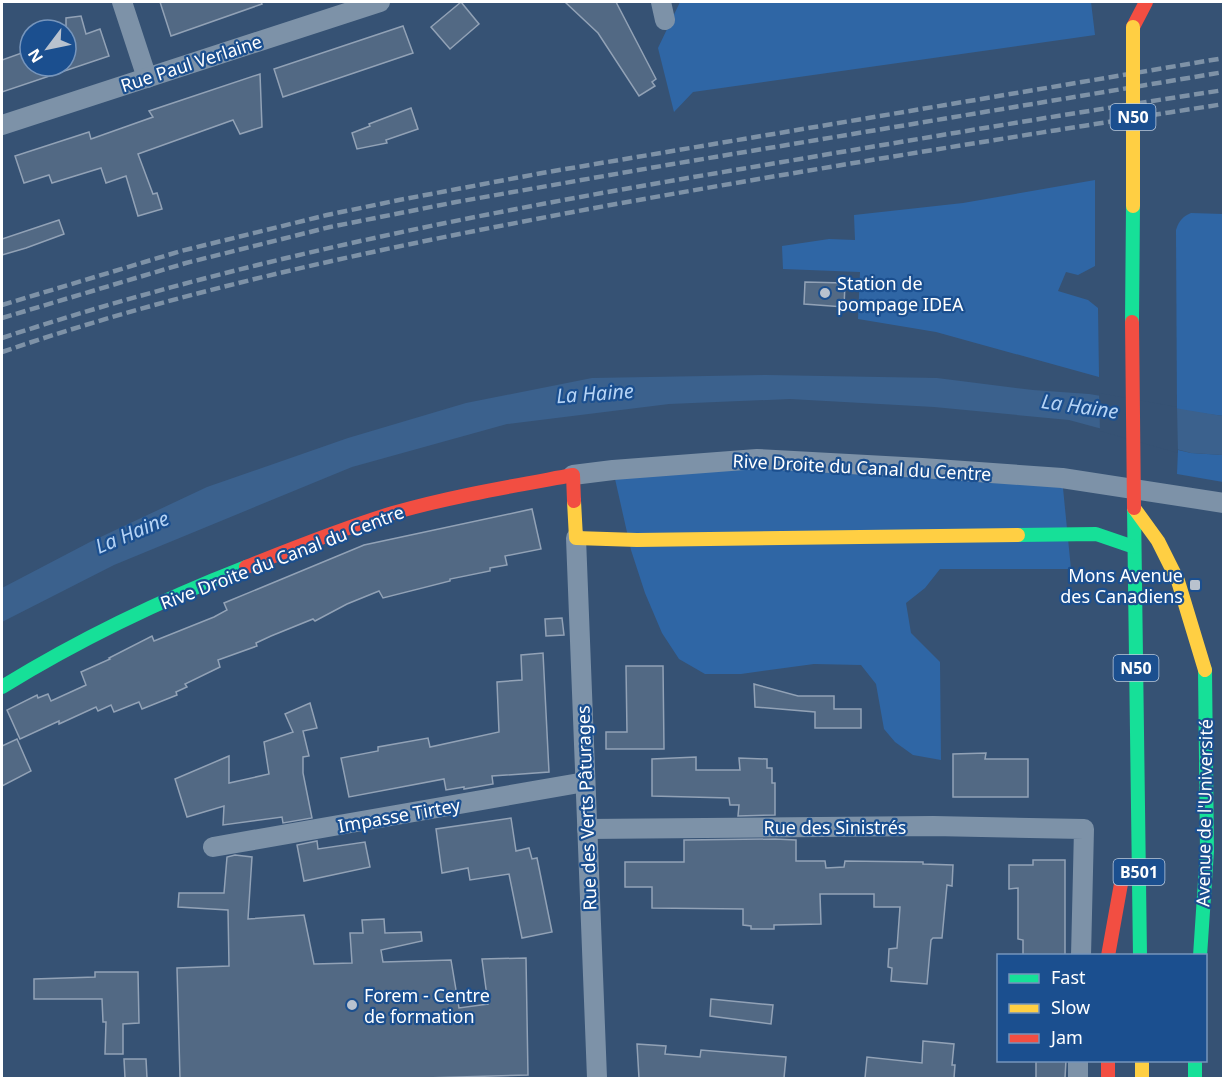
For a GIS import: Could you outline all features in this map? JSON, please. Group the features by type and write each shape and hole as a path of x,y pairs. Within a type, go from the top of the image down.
{"main road":[{"path":"1133,27 1146,2"},
{"name":"N50","path":"1108,954 1138,788 1134,548 1133,27 1131,6"},
{"path":"573,475 576,538 648,540 1096,534 1134,548"},
{"name":"Rive Droite du Canal du Centre","path":"2,687 75,643 145,609 219,577 311,542 407,510 488,490 573,475"},
{"name":"Avenue de l'Université","path":"1134,508 1158,541 1178,581 1205,670 1216,840 1200,954"},
{"name":"B501","path":"1138,788 1140,954"},
{"path":"1108,1062 1108,1078"},
{"path":"1142,1062 1142,1078"},
{"path":"1195,1062 1195,1078"}],"street":[{"path":"122,2 147,78"},
{"name":"Rue Paul Verlaine","path":"2,125 380,2"},
{"name":"Rive Droite du Canal du Centre","path":"573,475 757,459 1062,478 1224,503"},
{"name":"Rue des Verts Pâturages","path":"576,538 597,1078"},
{"name":"Impasse Tirtey","path":"213,847 585,782"},
{"name":"Rue des Sinistrés","path":"587,829 933,826 1084,829 1081,954"},
{"path":"1078,1062 1078,1078"}],"shaded area":[{"path":"680,2 1091,2 1095,35 693,92 674,112 658,48"},
{"path":"1095,180 1095,266 1078,275 1066,272 1058,291 1088,300 1098,308 1099,377 936,332 858,319 860,272 783,269 782,246 829,239 855,240 854,215 963,203"},
{"path":"1191,213 1223,214 1223,416 1177,410 1176,230 1181,220"},
{"path":"1178,450 1223,455 1223,482 1177,474"},
{"path":"664,466 1062,478 1071,569 940,569 925,588 906,603 911,633 940,662 941,760 913,755 895,742 884,729 876,684 861,665 814,664 741,674 705,674 679,659 662,633 645,593 631,550 613,470"}],"water":[{"name":"La Haine","path":"767,375 937,378 1033,390 1089,394 1223,416 1223,455 1191,453 1069,420 934,407 790,399 669,404 507,424 352,467 114,565 2,622 2,588 90,542 207,487 348,438 466,403 592,378"}],"pier":[{"path":"1099,393 1177,407 1178,453 1100,431"}],"building":[{"path":"160,2 261,2 262,4 171,36"},
{"path":"461,2 479,24 450,49 431,27"},
{"path":"565,2 616,2 656,79 652,82 655,86 639,96 598,33"},
{"path":"81,16 86,34 100,29 109,56 78,66 78,18 66,18"},
{"path":"403,26 413,53 283,97 274,69"},
{"path":"18,54 18,78 44,78 2,92 2,60"},
{"path":"260,74 262,127 240,134 233,120 138,154 153,194 157,193 162,209 138,216 126,176 106,183 101,168 52,183 49,175 24,183 15,156 89,132 91,139 153,117 149,111"},
{"path":"411,108 418,129 386,140 387,143 357,149 352,133"},
{"path":"59,220 64,234 2,255 2,239"},
{"name":"Station de pompage IDEA","path":"805,282 845,283 844,307 804,304"},
{"path":"532,509 541,549 505,556 507,565 490,568 490,571 450,579 450,581 383,598 379,591 347,604 315,621 313,619 271,636 256,643 257,646 218,660 220,667 185,684 187,687 176,692 177,695 142,709 139,702 114,712 111,705 98,711 96,707 20,739 7,710 37,695 38,698 48,694 51,701 86,685 81,672 152,636 154,641 214,617 227,610 224,603 364,545"},
{"path":"562,618 564,635 546,636 545,619"},
{"path":"543,653 549,772 492,776 493,784 464,789 464,787 446,790 444,779 349,797 341,758 378,751 378,747 428,738 430,747 499,732 497,682 522,680 521,655"},
{"path":"626,666 663,666 664,749 606,749 606,732 627,732"},
{"path":"754,684 798,696 834,696 834,709 861,709 861,728 815,728 815,712 755,707"},
{"path":"310,703 317,728 303,731 309,756 303,757 303,773 312,818 283,823 282,817 223,825 224,806 187,817 175,779 229,756 229,783 269,774 264,742 293,732 285,714"},
{"path":"17,739 31,771 2,786 2,746"},
{"path":"986,753 985,759 1028,759 1028,797 953,797 953,754"},
{"path":"696,757 696,770 740,770 739,758 767,759 767,768 772,768 772,783 775,783 775,815 738,816 739,805 730,805 729,798 652,796 652,759"},
{"path":"511,818 516,851 529,848 532,859 537,858 552,932 522,938 509,874 470,880 468,868 442,873 436,829"},
{"path":"684,840 796,840 796,861 825,861 826,868 844,867 845,861 923,862 923,864 953,865 952,886 947,885 942,938 931,940 927,984 891,981 892,968 888,967 889,949 897,948 900,907 874,907 874,894 820,894 821,924 774,925 774,929 751,929 751,926 743,925 743,909 652,908 652,887 625,887 625,862 684,862"},
{"path":"317,841 318,849 365,842 370,867 304,881 297,845"},
{"name":"Forem - Centre de formation","path":"235,855 252,857 248,919 304,915 314,964 352,963 350,933 363,933 362,920 384,919 385,933 421,932 422,941 381,950 383,962 451,960 459,1008 488,1004 482,959 526,958 528,1075 424,1078 180,1078 177,968 229,966 228,910 178,907 179,893 224,893 227,857"},
{"path":"1033,860 1065,860 1065,954 1023,954 1023,940 1018,939 1018,888 1009,889 1009,865 1033,865"},
{"path":"95,972 138,972 139,1023 123,1024 123,1054 105,1054 106,1022 103,1022 102,999 34,999 34,979 95,977"},
{"path":"711,999 773,1005 771,1024 710,1016"},
{"path":"923,1041 954,1044 952,1065 955,1065 954,1078 865,1078 867,1057 922,1063"},
{"path":"637,1044 666,1046 665,1054 700,1057 701,1050 786,1057 784,1078 639,1078"},
{"path":"124,1059 146,1059 147,1078 125,1078"},
{"path":"1036,1062 1066,1062 1065,1078 1036,1078"}],"railway":[{"path":"2,305 181,251 399,200 542,173 1224,58"},
{"path":"2,318 186,263 330,227 456,202 673,164 1224,72"},
{"path":"2,338 93,309 278,260 464,219 747,168 1224,90"},
{"path":"2,352 150,306 225,286 453,235 759,179 1224,104"}],"traffic: fast":[{"path":"1132,322 1133,206"},
{"path":"1134,508 1140,954"},
{"path":"1018,535 1096,534 1134,547"},
{"path":"2,687 121,621 246,567"},
{"path":"1200,954 1207,851 1205,670"},
{"path":"1195,1062 1195,1078"}],"traffic: slow":[{"path":"1133,27 1133,206"},
{"path":"574,501 576,538 637,540 1018,535"},
{"path":"1134,508 1158,541 1178,581 1205,670"},
{"path":"1142,1062 1142,1078"}],"traffic: jam":[{"path":"1133,27 1146,2"},
{"path":"1132,322 1134,508"},
{"path":"246,567 374,519 483,492 573,475 574,501"},
{"path":"1108,954 1124,867"},
{"path":"1108,1062 1108,1078"}],"place":[{"name":"Station de pompage IDEA","path":"825,293"},
{"name":"Mons Avenue des Canadiens","path":"1195,585"},
{"name":"Forem - Centre de formation","path":"352,1005"}]}
